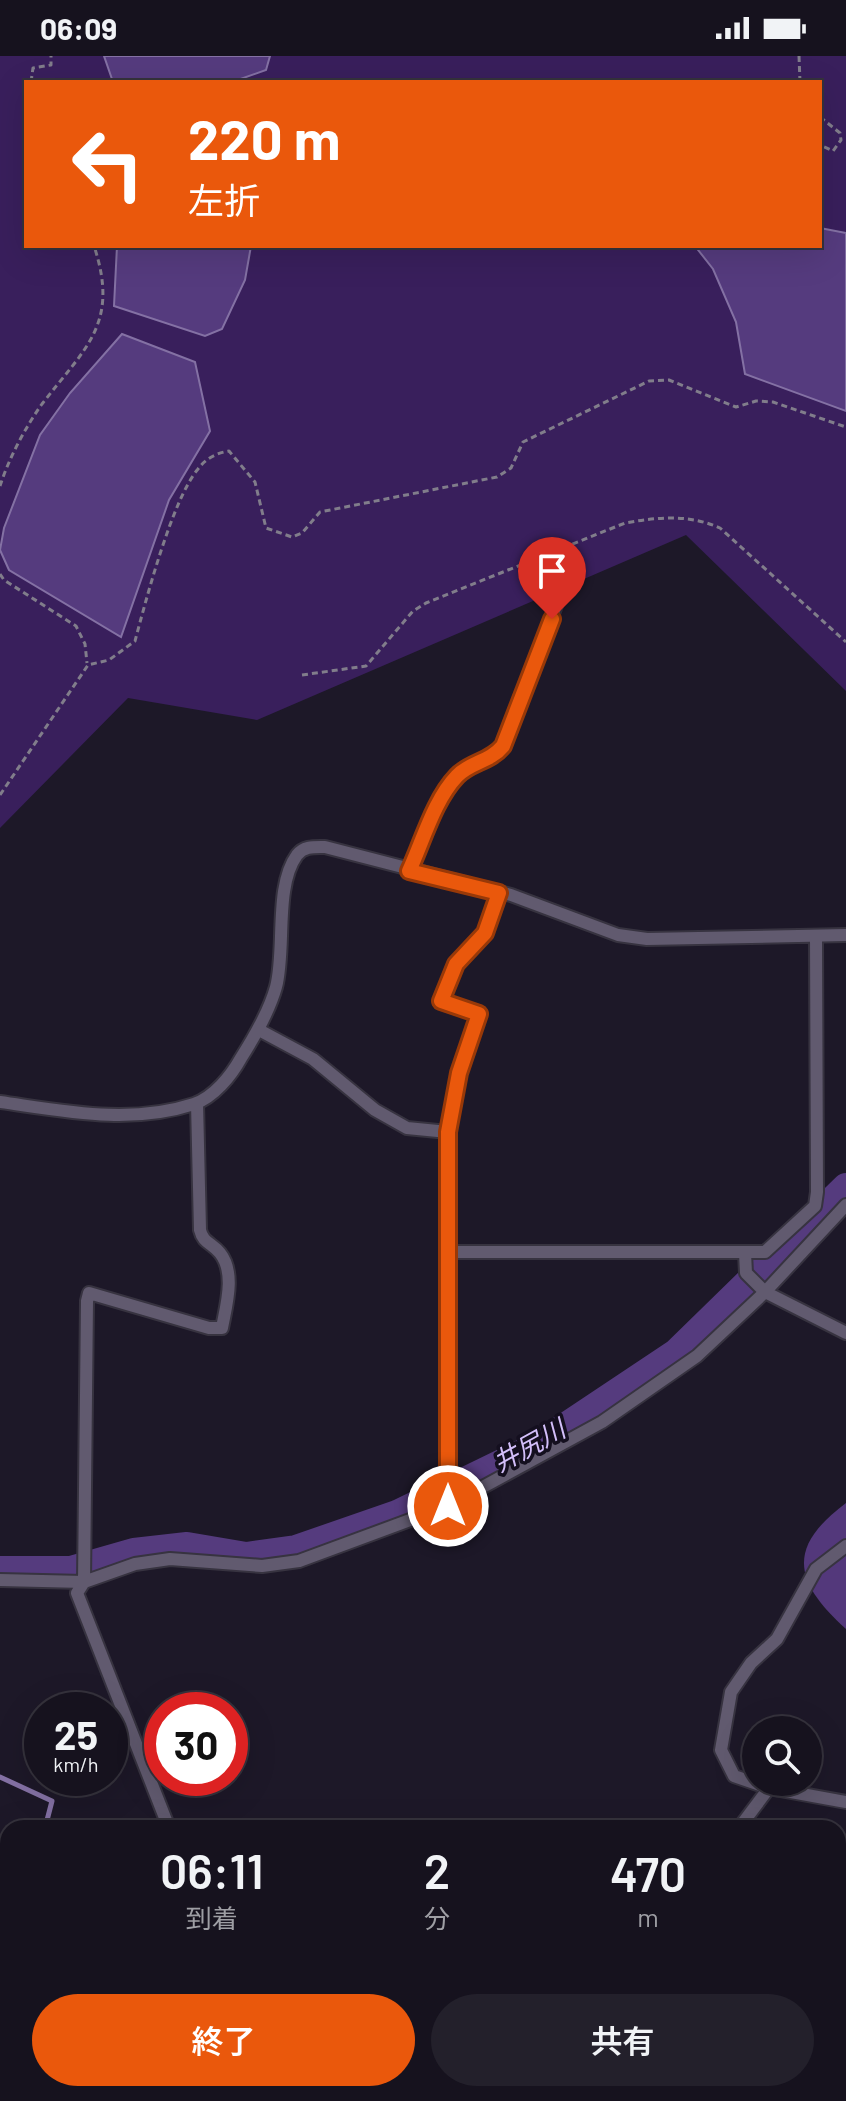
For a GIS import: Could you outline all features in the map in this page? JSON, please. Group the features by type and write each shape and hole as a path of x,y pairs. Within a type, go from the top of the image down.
{"street":[{"path":"409,871 445,792 459,773 494,758 503,746 560,595"},
{"path":"0,1102 99,1115 147,1114 197,1103 229,1079 259,1030 276,986 289,869 299,852 308,847 325,847 499,893 618,935 647,939 846,935"},
{"path":"448,1506 448,1132 459,1073 479,1014 441,1001 456,964 485,933 499,893"},
{"path":"447,1252 765,1252 815,1206 816,936"},
{"path":"259,1030 313,1059 375,1110 407,1128 448,1132"},
{"path":"166,1820 77,1593 84,1582 89,1293 209,1328 222,1328 229,1281 221,1254 202,1240 200,1230 197,1103"},
{"path":"0,1580 84,1582 135,1564 170,1559 262,1566 299,1561 448,1506 602,1422 697,1356 765,1292 846,1205"},
{"path":"745,1253 746,1273 765,1292 846,1333"},
{"path":"742,1779 734,1776 721,1750 731,1692 751,1663 777,1639 816,1569 846,1546"},
{"path":"745,1820 763,1796"},
{"path":"813,1796 846,1802"}],"path":[{"path":"31,80 33,68 51,65 51,56"},
{"path":"799,56 800,80"},
{"path":"822,119 840,133 846,132"},
{"path":"822,146 833,151 839,147 840,133"},
{"path":"0,486 39,409 84,355 95,336 103,303 101,269 95,248"},
{"path":"88,665 109,660 135,641 143,602 183,494 198,468 216,454 229,451 255,482 266,528 292,537 302,533 320,512 497,477 511,468 523,442 649,381 669,380 736,407 756,401 773,402 846,427"},
{"path":"302,675 366,666 413,611 426,603 625,523 657,517 705,522 720,528 846,642"},
{"path":"0,574 4,580 76,626 85,644 88,665 0,795"}],"shaded area":[{"path":"0,56 846,56 846,691 686,535 257,720 128,698 0,828"},
{"path":"104,56 270,56 266,70 238,80 112,80"},
{"path":"822,228 846,233 846,411 745,374 736,322 713,269 697,248 822,248"},
{"path":"117,248 251,248 245,280 222,329 205,336 114,306"},
{"path":"122,334 195,362 210,431 169,500 121,637 9,570 0,550 4,528 40,435 70,393"},
{"path":"846,1503 846,1629 815,1595 807,1580 804,1564 806,1550 814,1534"}],"waterway":[{"name":"井尻川","path":"0,1570 71,1570 134,1552 187,1546 246,1556 296,1549 397,1514 535,1447 676,1353 846,1187"},
{"path":"0,1777 52,1801 47,1820"}],"route":[{"path":"448,1506 448,1132 459,1073 479,1014 441,1001 456,964 485,933 499,893 409,871 445,792 459,773 494,758 503,746 552,619"}]}
